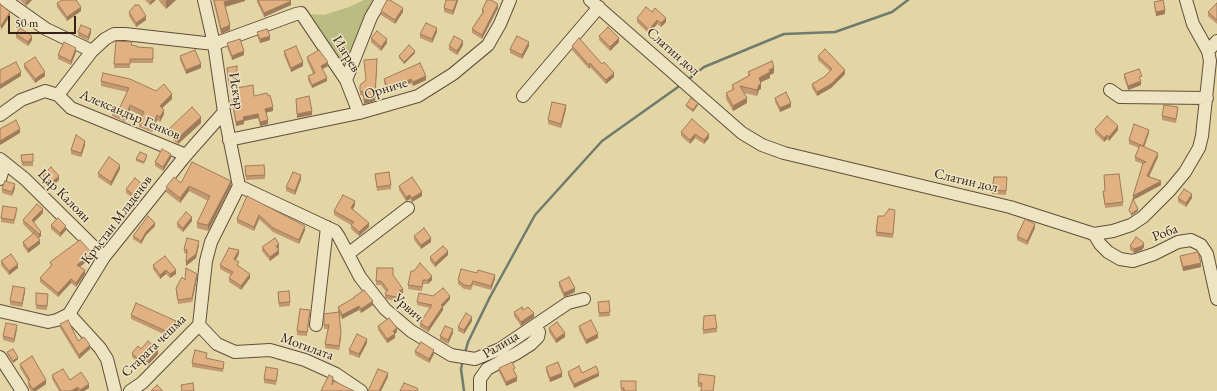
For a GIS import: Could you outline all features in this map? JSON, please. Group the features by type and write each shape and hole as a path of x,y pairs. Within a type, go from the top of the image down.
{"street":[{"path":"5,0 46,28 92,51"},
{"name":"Искър","path":"204,0 214,44 224,112 239,186"},
{"path":"346,80 371,17 381,0"},
{"name":"Орниче","path":"229,140 359,113 418,96 453,74 488,46 500,24 510,0"},
{"name":"Слатин дол","path":"594,4 742,133 762,145 784,152 1010,207 1094,234 1113,231 1130,225 1152,209 1185,172 1199,148 1207,98 1213,76 1208,51 1193,24 1186,0"},
{"path":"523,96 594,4"},
{"name":"Изгрев","path":"214,44 301,13 346,80 359,113"},
{"path":"58,95 92,51 104,39 114,34 214,44"},
{"path":"1208,51 1217,41"},
{"path":"1110,90 1120,97 1207,98"},
{"name":"Александър Генков","path":"0,115 21,100 45,91 58,95 71,108 186,156"},
{"name":"Кръстан Младенов","path":"69,314 104,257 186,156 224,112"},
{"path":"0,179 3,161"},
{"name":"Цар Калоян","path":"3,161 26,178 104,257"},
{"name":"Урвич","path":"239,186 327,226 339,237 360,277 385,309 410,331 451,355 476,359 500,349 535,327 568,303 584,299"},
{"name":"Старата чешма","path":"130,391 142,383 199,325 206,261 211,242 239,186"},
{"path":"348,254 408,208"},
{"path":"316,325 327,226"},
{"name":"Роба","path":"1094,234 1100,244 1108,252 1120,259 1133,260 1154,254 1178,242 1191,240 1201,245 1207,254 1217,299"},
{"path":"0,311 48,322 57,320 69,314 100,348 107,359 115,391"},
{"name":"Могилата","path":"199,325 217,344 235,352 270,350 305,360 336,374 361,391"},
{"name":"Ралица","path":"480,391 480,379 488,369 517,353 531,344 538,337 539,332 535,327"},
{"path":"0,357 22,391"}],"green space":[{"path":"364,0 378,0 352,60 343,64 308,14 324,15 349,7"}],"building":[{"path":"62,0 76,0 81,7 67,17 57,3"},
{"path":"214,0 232,0 224,2 230,25 221,29"},
{"path":"258,0 290,0 291,1 264,13"},
{"path":"387,0 390,0 403,8 395,20 381,11"},
{"path":"446,0 457,0 453,11 444,8"},
{"path":"487,0 491,0 498,4 482,35 472,29 484,11 482,10"},
{"path":"1163,0 1165,10 1156,12 1154,2"},
{"path":"1217,3 1217,20 1208,12"},
{"path":"0,4 10,12 1,26 0,26"},
{"path":"135,5 139,5 146,16 136,23 129,12"},
{"path":"646,7 652,12 655,8 666,18 661,23 657,20 649,30 637,18"},
{"path":"426,23 437,28 432,39 420,34"},
{"path":"81,25 91,29 88,37 78,32"},
{"path":"608,27 619,38 610,47 599,36"},
{"path":"20,28 32,36 28,42 16,34"},
{"path":"267,29 270,36 260,39 257,32"},
{"path":"377,31 387,39 381,47 371,38"},
{"path":"454,36 463,41 457,51 449,46"},
{"path":"517,36 529,42 522,55 510,49"},
{"path":"579,38 602,64 604,62 614,73 606,80 590,63 589,65 572,46"},
{"path":"240,39 244,51 232,56 227,43"},
{"path":"116,41 132,42 131,45 137,47 153,48 153,59 130,59 130,64 114,64"},
{"path":"64,42 76,48 71,61 58,55"},
{"path":"409,45 415,51 404,62 399,56"},
{"path":"296,46 303,62 291,68 284,51"},
{"path":"825,49 845,70 831,84 817,92 812,84 824,77 832,69 818,56"},
{"path":"195,50 201,64 186,70 180,56"},
{"path":"319,50 328,62 321,66 327,78 312,85 308,76 315,73 307,57"},
{"path":"35,57 45,72 35,79 24,64"},
{"path":"377,59 375,97 364,100 363,92 360,91 360,85 366,80 364,60"},
{"path":"772,61 774,67 769,70 770,72 759,78 761,83 757,90 740,86 747,98 733,106 726,93 734,89 732,85 750,75 748,72"},
{"path":"16,62 21,72 0,85 0,70"},
{"path":"420,63 426,76 413,82 411,79 388,89 384,79"},
{"path":"237,66 237,80 229,82 227,68"},
{"path":"1139,69 1142,76 1139,77 1141,81 1128,86 1124,74"},
{"path":"103,73 130,79 156,91 164,84 172,94 160,106 164,110 160,117 157,115 152,128 139,122 144,112 130,105 125,118 112,112 113,107 119,109 129,88 101,81"},
{"path":"253,85 254,96 267,93 268,96 270,95 273,107 265,109 268,120 260,122 258,114 243,117 244,120 236,122 232,99 238,98 237,88"},
{"path":"786,92 791,103 780,108 775,98"},
{"path":"309,96 312,111 297,114 296,99"},
{"path":"691,98 698,103 693,110 686,105"},
{"path":"552,102 566,105 561,124 548,120"},
{"path":"1164,105 1178,107 1176,119 1162,116"},
{"path":"192,107 201,117 178,138 169,129"},
{"path":"1107,116 1118,126 1109,137 1107,135 1104,138 1095,129"},
{"path":"692,119 709,134 704,140 695,134 690,140 681,132"},
{"path":"16,120 20,129 0,141 0,129"},
{"path":"1134,124 1149,130 1143,146 1129,140"},
{"path":"76,135 85,141 81,153 71,150"},
{"path":"1140,145 1158,153 1147,176 1161,181 1133,196 1143,163 1146,162 1135,157"},
{"path":"162,149 171,154 163,167 155,162"},
{"path":"140,152 147,155 144,162 136,159"},
{"path":"33,154 33,162 22,162 21,155"},
{"path":"109,157 120,165 111,182 98,173"},
{"path":"192,162 231,181 208,225 197,223 210,196 189,186 180,198 166,187 174,177 181,183"},
{"path":"264,165 265,175 246,176 245,166"},
{"path":"51,167 59,176 50,184 43,175"},
{"path":"293,172 301,175 295,191 286,187"},
{"path":"389,172 391,185 377,187 375,174"},
{"path":"1119,174 1123,202 1105,204 1103,191 1105,191 1104,175"},
{"path":"412,177 422,192 412,198 410,195 406,197 399,186"},
{"path":"994,177 1007,177 1006,191 992,190"},
{"path":"135,178 144,186 135,196 126,189"},
{"path":"5,181 15,184 12,192 2,189"},
{"path":"1184,189 1192,194 1186,203 1178,198"},
{"path":"343,195 355,201 351,208 369,223 359,232 351,225 354,222 334,211"},
{"path":"247,196 305,226 299,240 273,228 259,215 254,227 237,219"},
{"path":"1133,199 1138,209 1131,214 1129,210"},
{"path":"37,204 43,209 32,220 41,232 39,234 23,220"},
{"path":"3,206 17,208 14,220 1,218"},
{"path":"889,209 895,210 893,234 876,232 878,216 884,216"},
{"path":"186,212 192,217 183,228 177,223"},
{"path":"148,216 155,223 146,232 141,241 133,236"},
{"path":"58,218 66,226 60,233 51,225"},
{"path":"1025,219 1035,224 1027,241 1017,236"},
{"path":"424,228 431,238 421,245 414,236"},
{"path":"34,233 40,240 28,249 23,242"},
{"path":"1136,237 1144,243 1142,246 1134,249 1130,246"},
{"path":"187,238 199,241 196,254 186,262 187,250 184,249"},
{"path":"275,238 279,244 276,246 279,250 270,257 262,247"},
{"path":"80,240 92,253 77,265 85,270 76,283 71,279 58,293 40,278 52,265 50,262"},
{"path":"443,246 448,251 435,263 430,257"},
{"path":"229,248 239,250 234,259 239,262 237,265 250,274 241,286 229,278 233,272 220,265"},
{"path":"1198,252 1201,263 1183,267 1180,256"},
{"path":"11,254 18,264 9,271 1,261"},
{"path":"165,256 176,270 170,274 166,270 160,275 153,265"},
{"path":"420,263 432,276 428,280 423,280 422,287 408,285 411,271 414,271"},
{"path":"186,268 197,274 192,298 178,300 176,288 182,277 185,280"},
{"path":"377,268 393,268 393,275 403,289 397,292 401,298 386,295 385,293 388,290 381,281 376,281"},
{"path":"461,269 477,273 478,270 495,275 491,286 473,281 471,286 464,285 458,280"},
{"path":"569,277 575,288 564,293 559,282"},
{"path":"13,286 25,288 22,303 10,301"},
{"path":"443,288 450,296 441,305 443,306 428,328 420,323 432,305 417,302 419,293 433,296"},
{"path":"364,290 373,301 361,309 359,306 342,315 338,307 354,298"},
{"path":"289,291 290,302 279,303 278,292"},
{"path":"36,293 48,294 47,306 36,305"},
{"path":"609,301 610,312 599,313 598,302"},
{"path":"136,303 176,321 170,333 131,315"},
{"path":"522,307 523,310 528,307 534,313 521,322 514,312"},
{"path":"300,309 310,310 307,332 297,331"},
{"path":"339,312 341,333 339,346 325,344 329,325 324,325 324,314"},
{"path":"466,313 472,317 464,330 458,327"},
{"path":"715,315 717,328 703,330 704,316"},
{"path":"389,318 397,328 393,331 395,334 387,339 378,326"},
{"path":"68,320 78,341 84,337 90,345 79,355 60,324"},
{"path":"591,320 598,334 586,340 579,326"},
{"path":"557,322 565,333 556,339 549,328"},
{"path":"6,323 17,325 14,339 3,336"},
{"path":"445,326 453,329 448,340 440,336"},
{"path":"357,334 367,339 359,354 349,350"},
{"path":"148,341 158,350 147,362 142,358 140,361 132,353 138,346 141,349"},
{"path":"421,342 434,350 429,359 415,351"},
{"path":"13,349 18,357 13,361 7,352"},
{"path":"195,350 207,353 206,358 224,362 223,369 192,363"},
{"path":"32,356 46,380 33,389 28,382 30,380 20,364"},
{"path":"512,362 515,368 513,369 517,377 506,382 499,368"},
{"path":"558,362 562,373 550,378 546,367"},
{"path":"579,366 582,373 596,366 599,373 574,384 568,372"},
{"path":"266,367 278,369 276,381 264,379"},
{"path":"63,369 70,380 81,372 89,384 80,390 78,387 71,391 61,391 52,375"},
{"path":"378,369 388,373 379,391 368,391"},
{"path":"699,374 715,376 713,391 701,391 702,383 698,383"},
{"path":"329,375 333,377 332,385 334,381 354,391 321,391"},
{"path":"621,381 636,381 636,391 624,391 624,388 621,388"},
{"path":"193,383 194,391 182,391 181,385"},
{"path":"404,383 417,388 418,391 400,391"},
{"path":"157,385 163,391 151,391"}],"waterway":[{"path":"690,78 704,67 784,34 835,32 892,12 908,0"},
{"path":"465,353 468,342 490,297 535,215 602,141 678,87"},
{"path":"463,360 461,369 464,391"}]}
